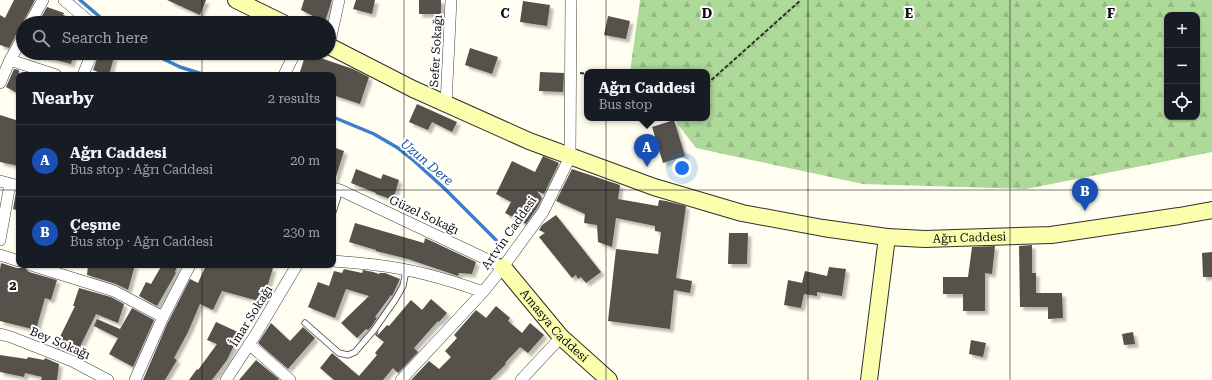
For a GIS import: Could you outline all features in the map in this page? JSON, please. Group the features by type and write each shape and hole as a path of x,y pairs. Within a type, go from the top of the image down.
{"main road":[{"path":"239,1 268,16"},
{"name":"Ağrı Caddesi","path":"336,50 413,89 529,141 570,157 654,187 742,213 823,228 887,237 925,239 1051,235 1212,210"},
{"path":"869,380 887,237"},
{"name":"Amasya Caddesi","path":"503,267 561,337 610,380"}],"street":[{"path":"34,16 43,0"},
{"path":"64,0 83,16"},
{"path":"336,16 339,0"},
{"name":"Sefer Sokağı","path":"446,104 452,0"},
{"name":"Artvin Caddesi","path":"401,380 503,267 542,212 570,157 571,0"},
{"path":"0,83 16,49"},
{"path":"10,60 47,72"},
{"path":"84,72 89,60"},
{"path":"286,72 292,60"},
{"path":"0,240 10,184"},
{"name":"Güzel Sokağı","path":"337,189 503,267"},
{"path":"0,255 16,260"},
{"path":"336,261 376,265 406,270 460,284 482,292"},
{"path":"41,268 114,291 164,316"},
{"path":"135,380 164,316 188,268"},
{"name":"İmar Sokağı","path":"226,380 295,268"},
{"name":"Bey Sokağı","path":"0,334 72,361 108,380"},
{"path":"521,380 561,337"},
{"path":"249,344 290,380"}],"lane":[{"path":"306,323 339,353 348,355 355,352 374,330 396,300 403,286 406,270"}],"path":[{"path":"710,81 801,0"}],"green space":[{"path":"640,0 1212,0 1212,152 1026,189 863,184 696,148 675,121 710,121 710,69 630,69"}],"building":[{"path":"14,0 35,0 26,16 16,16 16,35 9,48 0,45 0,15 5,18"},
{"path":"167,0 206,0 200,15"},
{"path":"304,0 332,0 327,16 313,16 301,10"},
{"path":"356,0 375,0 372,14 353,9"},
{"path":"419,0 441,0 441,14 419,14"},
{"path":"523,1 550,5 547,26 520,22"},
{"path":"47,7 64,13 63,15 66,16 42,16"},
{"path":"608,16 630,21 626,39 604,35"},
{"path":"470,48 498,57 492,74 465,65"},
{"path":"56,60 72,60 71,64"},
{"path":"97,60 113,60 110,72 98,72 93,70"},
{"path":"304,60 327,60 353,69 369,77 360,104 336,96 336,72 300,72"},
{"path":"14,69 19,70 19,72 16,72 16,92 6,87"},
{"path":"540,72 564,73 563,92 539,91"},
{"path":"417,104 457,122 452,132 432,122 428,130 409,122"},
{"path":"0,115 16,120 16,165 0,162"},
{"path":"674,121 685,156 663,163 652,127"},
{"path":"336,148 344,151 336,177"},
{"path":"543,156 559,163 544,194 537,191 542,198 526,224 505,213 511,202 496,194 512,161 535,172"},
{"path":"356,169 381,179 383,174 399,180 393,200 351,183"},
{"path":"572,169 620,185 618,199 658,206 659,200 686,206 676,278 692,281 690,293 674,290 670,329 608,321 616,249 658,254 661,232 655,231 655,226 616,218 612,247 598,242 597,225 584,223 585,214 556,201"},
{"path":"16,192 16,210 13,209"},
{"path":"556,215 601,272 586,283 581,277 578,279 576,275 572,278 539,237 545,233 539,230 542,225"},
{"path":"355,223 424,243 425,238 476,262 472,274 459,273 458,276 408,259 349,242"},
{"path":"729,233 748,233 747,264 728,264"},
{"path":"1032,245 1032,273 1036,273 1036,293 1062,293 1063,318 1048,319 1048,307 1020,307 1019,246"},
{"path":"995,246 992,274 985,273 985,311 963,311 963,294 943,294 943,277 968,277 972,247"},
{"path":"1212,252 1212,277 1203,277 1202,253"},
{"path":"1,263 16,268 25,268 29,272 57,280 51,300 45,298 36,330 0,321"},
{"path":"829,267 846,269 842,296 817,292 817,296 804,294 801,308 784,305 788,280 802,283 805,271 827,276"},
{"path":"88,268 134,268 128,290 116,284 87,275"},
{"path":"160,268 177,268 176,273 157,306 139,296 146,282 151,284"},
{"path":"205,268 273,268 266,291 263,289 266,292 263,302 222,291 213,310 200,304 188,332 174,358 177,360 165,380 143,380 167,324 190,279 198,283"},
{"path":"344,269 362,273 363,270 379,274 385,273 400,279 392,296 391,295 375,317 377,318 371,327 368,330 366,329 357,338 341,323 369,296 346,289 335,318 308,307 318,282 329,286 334,271 342,273"},
{"path":"79,288 111,297 124,304 118,323 96,314 76,355 55,347 75,306 73,306"},
{"path":"431,299 447,313 414,348 418,352 398,373 393,368 383,380 334,380 320,368 332,353 359,376 377,355 375,353 384,342 375,335 379,330 377,336 387,325 389,326 411,300 422,310"},
{"path":"496,306 510,318 508,321 522,333 530,323 544,335 528,353 520,347 490,380 411,380 429,361 439,369 451,357 445,351 457,338 454,335 476,310 486,318"},
{"path":"132,308 154,320 133,367 109,354 118,338 94,326 97,319 120,329"},
{"path":"216,322 240,333 227,360 212,380 189,380 217,344 207,340"},
{"path":"271,323 290,341 303,327 315,338 288,369 258,343"},
{"path":"1133,332 1135,344 1124,345 1122,334"},
{"path":"971,340 986,343 983,357 969,354"},
{"path":"0,355 27,359 28,357 44,360 45,358 59,364 57,380 41,380 42,377 25,373 24,377 0,372"},
{"path":"256,360 279,379 239,380"}],"waterway":[{"name":"Uzun Dere","path":"80,0 99,16"},
{"name":"Uzun Dere","path":"166,60 196,72"},
{"name":"Uzun Dere","path":"336,118 374,134 398,148 445,189 496,240"}],"place":[{"name":"Ağrı Caddesi","path":"647,167"},
{"name":"Çeşme","path":"1085,211"}]}
